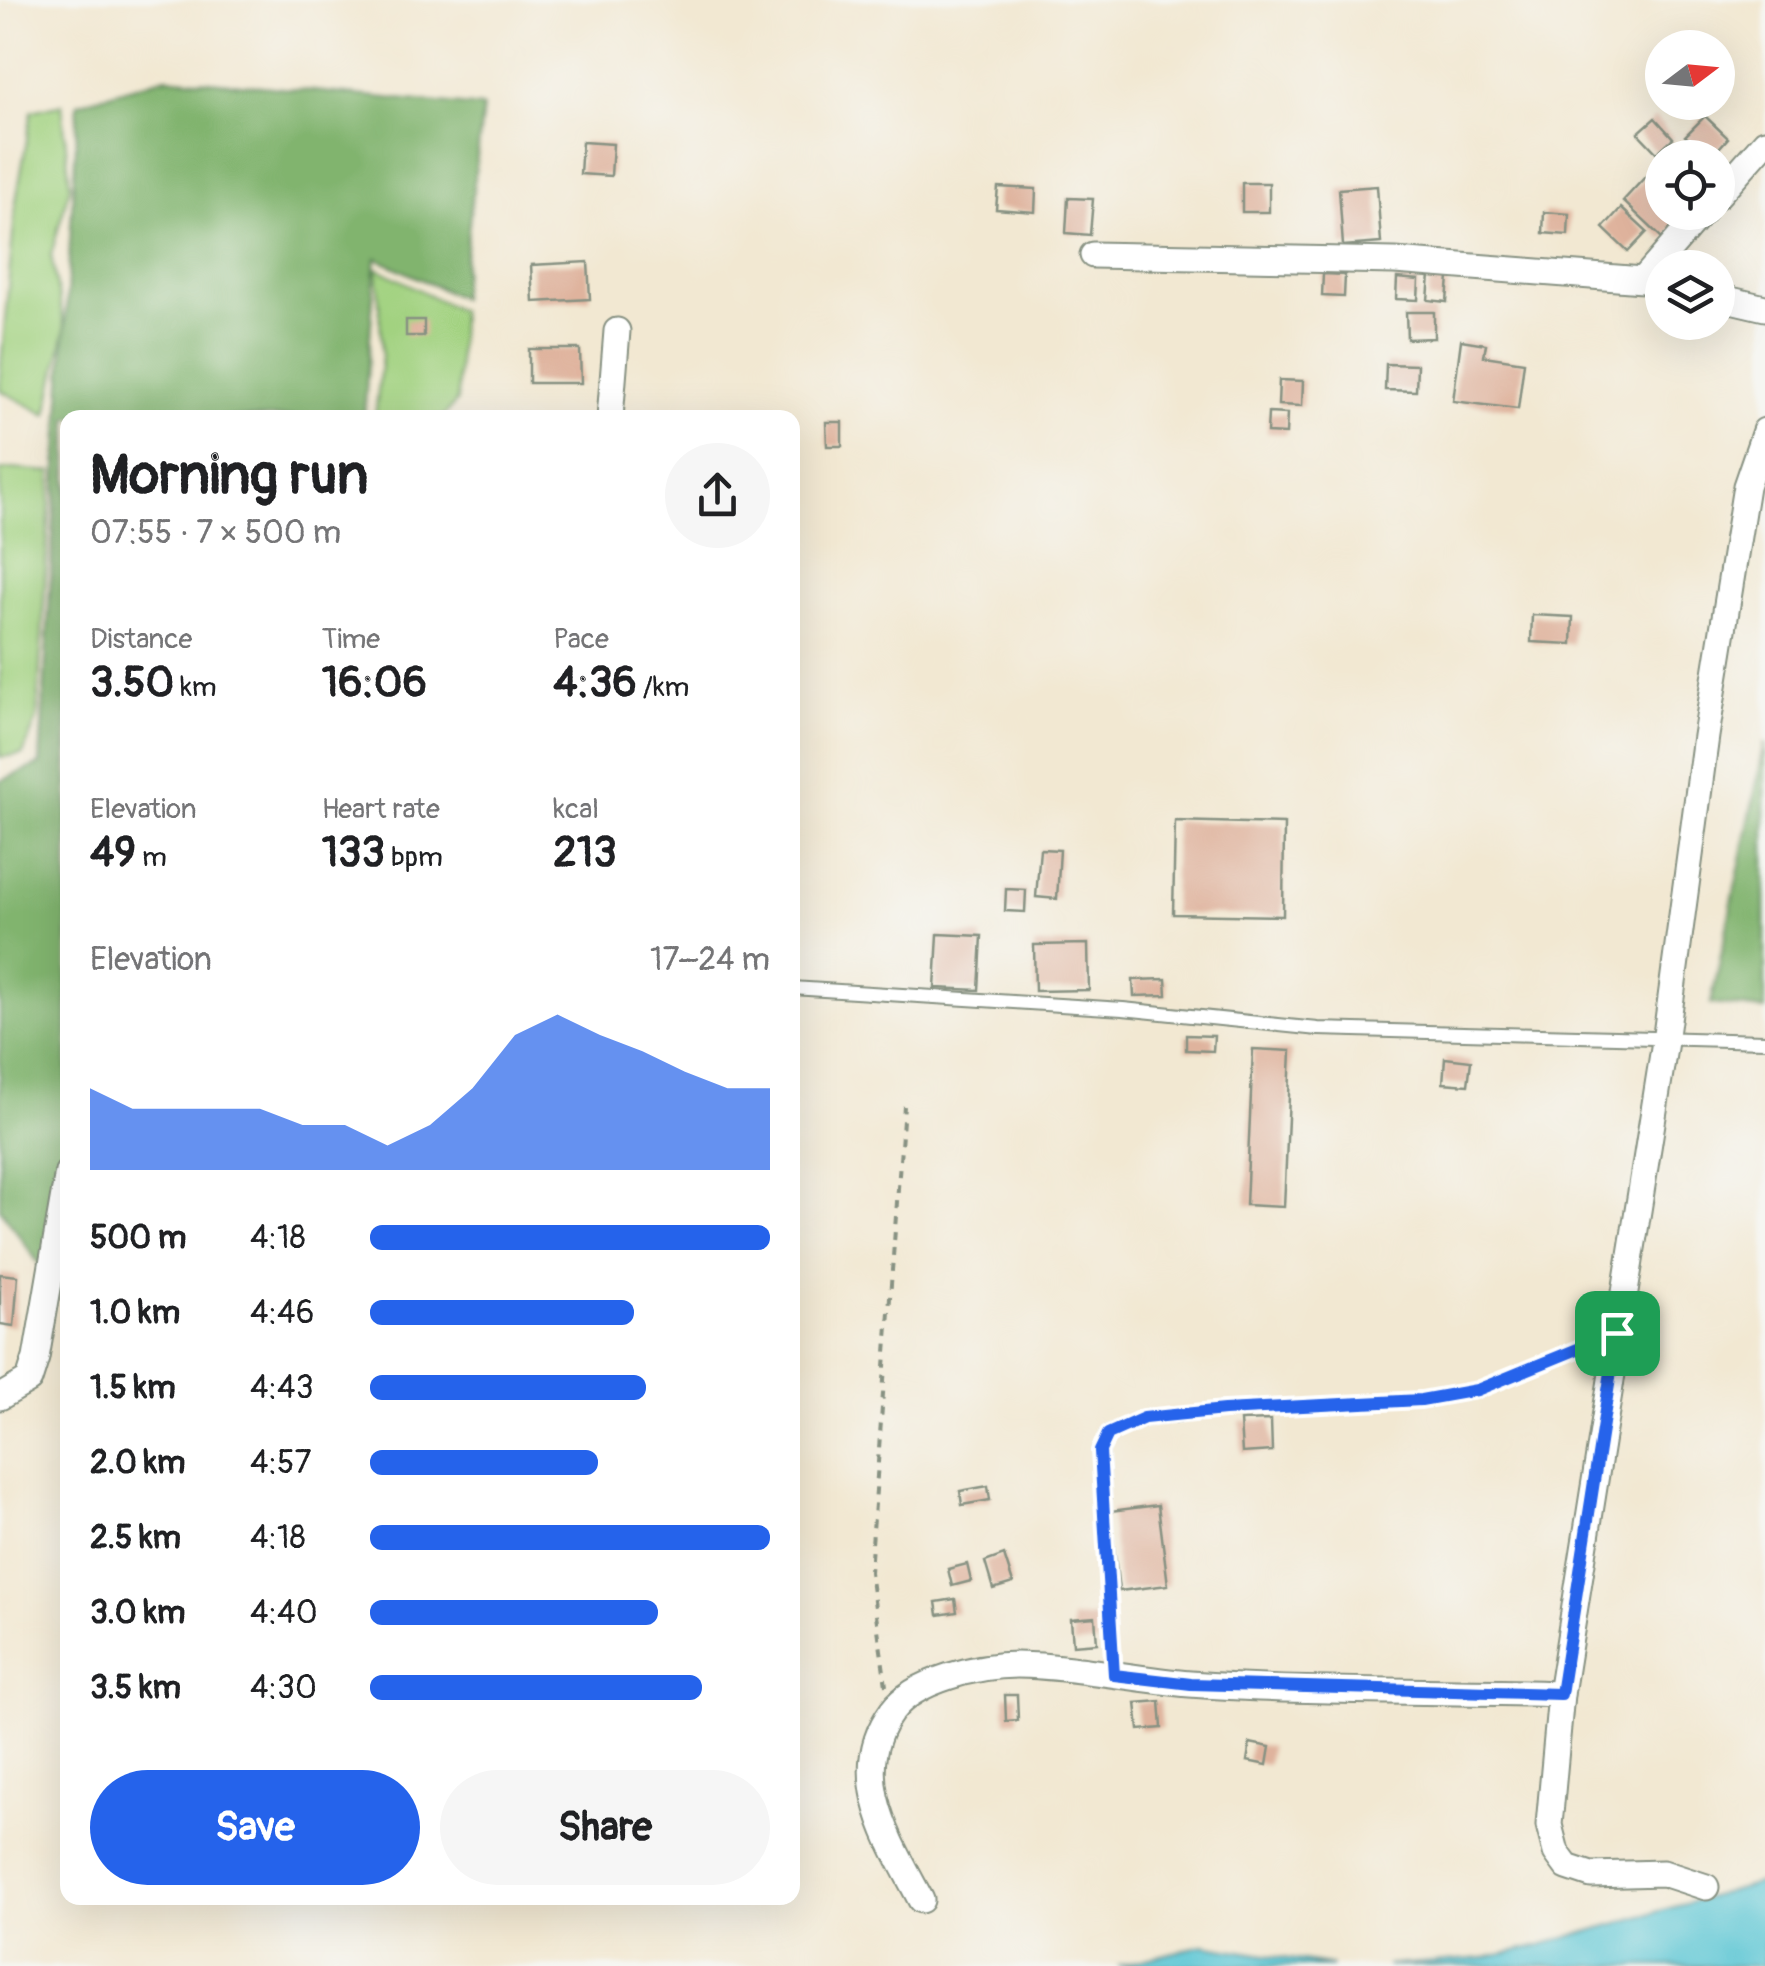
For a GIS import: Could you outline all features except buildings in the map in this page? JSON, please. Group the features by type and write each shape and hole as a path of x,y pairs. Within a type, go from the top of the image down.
{"street":[{"path":"1735,176 1765,142"},
{"path":"1092,255 1395,261 1645,281"},
{"path":"1735,301 1765,308"},
{"path":"611,410 617,331"},
{"path":"1706,1887 1663,1873 1590,1875 1566,1867 1556,1852 1549,1825 1561,1694 1666,1035 1746,486 1765,430"},
{"path":"0,1397 29,1380 60,1218"},
{"path":"921,1900 883,1828 872,1792 871,1750 892,1710 910,1693 988,1668 1017,1665 1191,1684 1561,1694"}],"lane":[{"path":"800,988 1123,1008 1318,1029 1666,1035 1765,1041"},
{"path":"1114,1675 1100,1451 1108,1434 1120,1426 1224,1410 1440,1397 1510,1379 1617,1333"}],"path":[{"path":"892,1710 877,1650 870,1572 904,1106"}],"green space":[{"path":"166,77 483,107 460,298 376,258 365,410 60,410 78,103"},
{"path":"62,104 70,186 51,255 65,330 47,415 0,390 0,376 16,201 32,111"},
{"path":"377,268 460,311 457,401 449,410 376,410 382,355"},
{"path":"60,416 60,1294 0,1208 0,781 40,764"},
{"path":"0,471 52,472 37,719 23,754 0,757"},
{"path":"1765,743 1765,1010 1711,1004"}],"water":[{"path":"1765,1881 1765,1966 1386,1966 1485,1958"},
{"path":"1203,1945 1332,1966 1118,1966"}],"route":[{"path":"1617,1333 1561,1694 1191,1684 1114,1675 1100,1451 1108,1434 1144,1418 1176,1414 1421,1400 1477,1390 1557,1361 1617,1333"}]}
